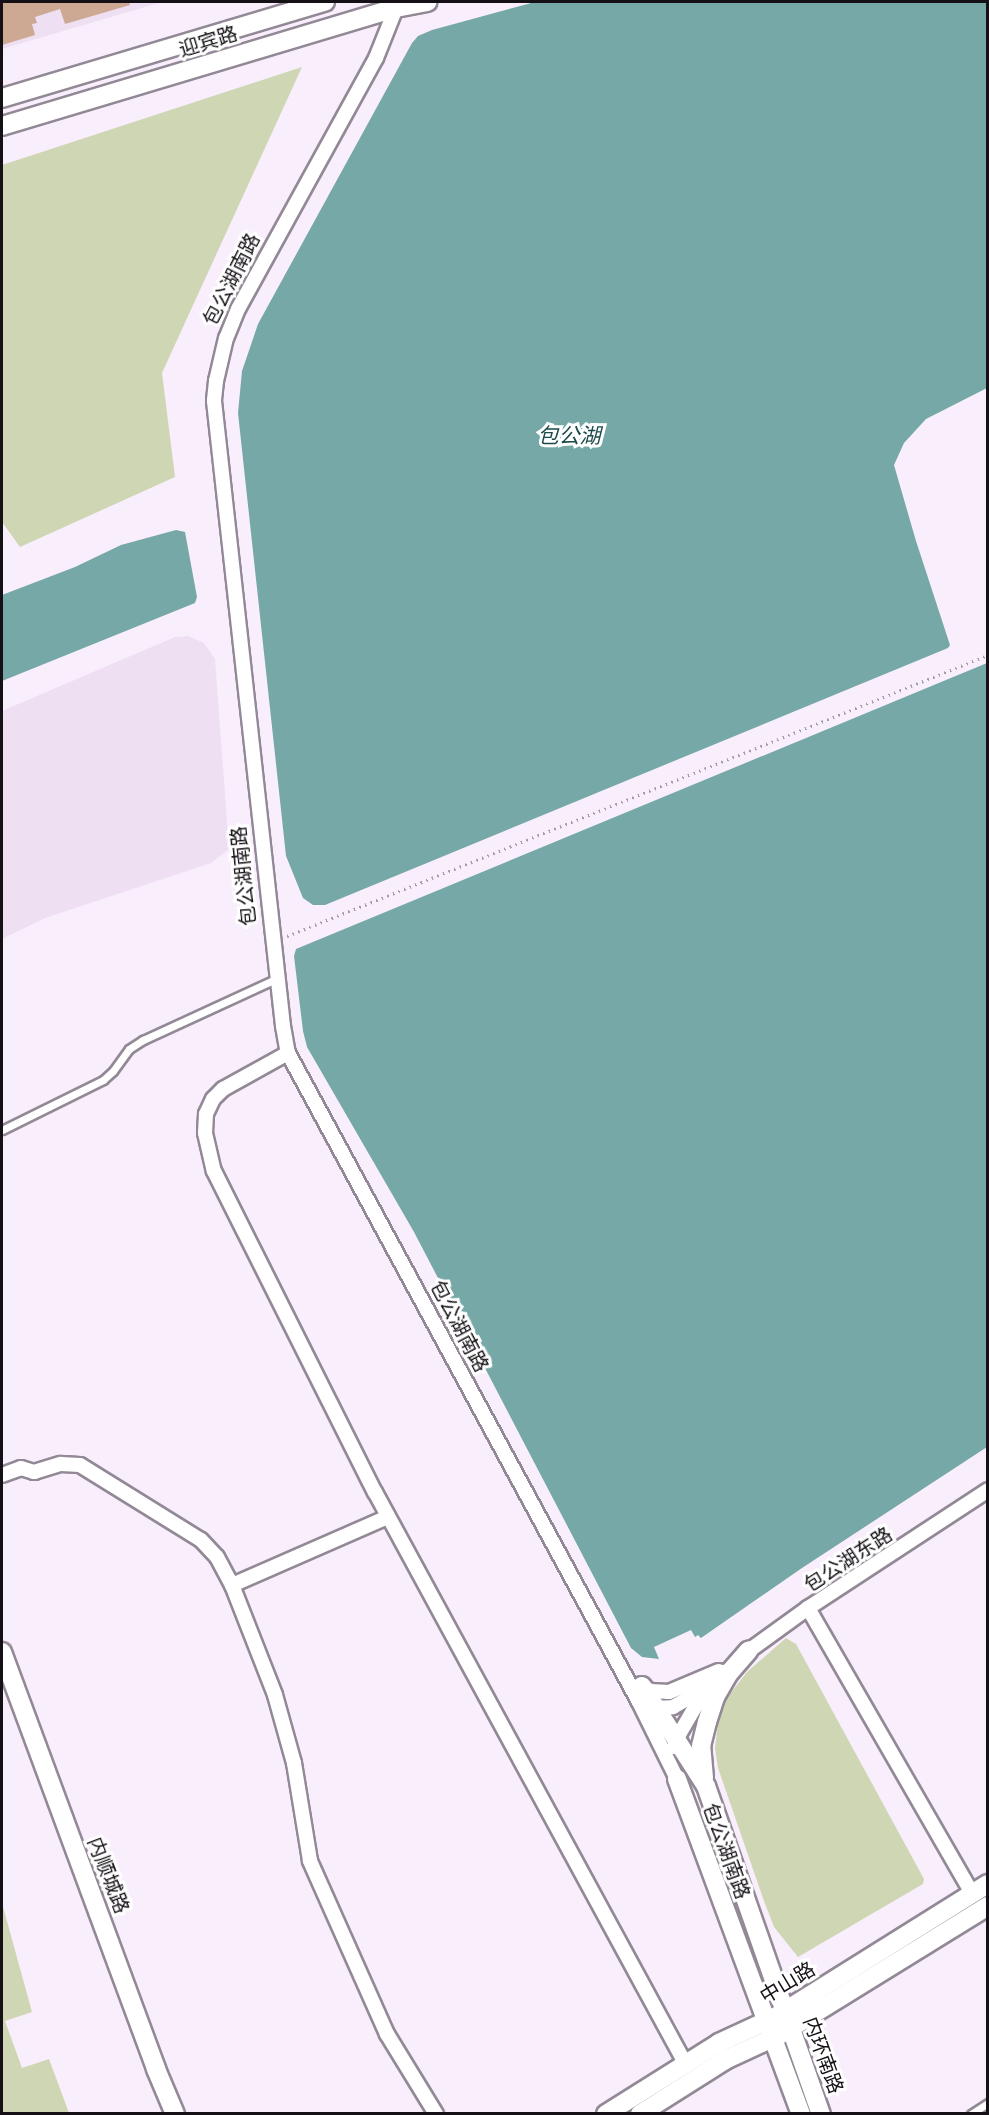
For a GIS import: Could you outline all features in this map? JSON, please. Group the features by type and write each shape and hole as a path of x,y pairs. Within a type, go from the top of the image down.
{"main road":[{"name":"迎宾路","path":"2,98 325,2"},
{"name":"迎宾路","path":"2,126 396,5 427,2"},
{"path":"730,1669 749,1650"},
{"name":"内顺城路","path":"2,1652 162,2085 175,2114"},
{"name":"包公湖南路","path":"730,1669 715,1697 701,1746 706,1786 787,2020"},
{"name":"包公湖南路","path":"640,1693 658,1710 706,1786"},
{"name":"包公湖南路","path":"677,1779 765,2021"},
{"name":"中山路","path":"640,2114 728,2059 772,2038 787,2020 987,1884"},
{"name":"中山路","path":"606,2114 718,2043 765,2021 787,2020 986,1909"},
{"name":"内环南路","path":"787,2020 821,2114"},
{"path":"765,2021 801,2114"}],"street":[{"name":"包公湖南路","path":"396,5 376,58 238,309 226,338 216,381 214,401 273,942 288,1053 616,1662 640,1693 677,1779"},
{"path":"288,1053 223,1089 213,1099 206,1114 205,1133 214,1171 388,1517 685,2063"},
{"path":"2,1475 21,1468 34,1472 61,1464 80,1465 201,1540 217,1557 232,1585 275,1695 294,1762 310,1861 387,2034 436,2114"},
{"name":"包公湖东路","path":"749,1650 807,1608 987,1490"},
{"path":"232,1585 388,1517"},
{"path":"807,1608 972,1893"},
{"path":"658,1710 680,1704 710,1686 730,1669"},
{"path":"640,1693 669,1692 730,1669"},
{"path":"677,1779 674,1761 677,1738 710,1686"}],"lane":[{"path":"2,1130 103,1080 113,1071 129,1049 143,1040 278,978"},
{"path":"971,2114 987,2103"}],"path":[{"path":"273,942 987,656"}],"shaded area":[{"path":"2,2 162,2 2,49"},
{"path":"302,67 162,373 175,477 20,547 2,522 2,165"},
{"path":"188,636 204,643 215,659 229,849 211,863 45,918 2,939 2,711 175,637"},
{"path":"786,1638 796,1644 924,1879 923,1884 798,1957 774,1927 718,1768 715,1748 719,1714 726,1699 747,1672"},
{"path":"2,1903 32,2012 5,2021 22,2068 49,2059 69,2113 2,2113"}],"water":[{"name":"包公湖","path":"535,2 987,2 987,388 926,419 904,443 894,465 950,645 948,648 325,905 313,905 303,898 286,856 238,413 242,371 258,324 412,43 418,36 432,30"},
{"path":"176,530 185,532 197,597 195,603 2,681 2,595 75,567 121,545"},
{"path":"987,663 987,1447 802,1568 701,1638 698,1635 695,1637 691,1630 654,1647 659,1659 642,1657 631,1648 414,1232 307,1047 294,956 296,949"}],"building":[{"path":"2,2 129,2 130,5 65,24 60,9 35,17 37,23 32,24 35,35 2,45"}]}
